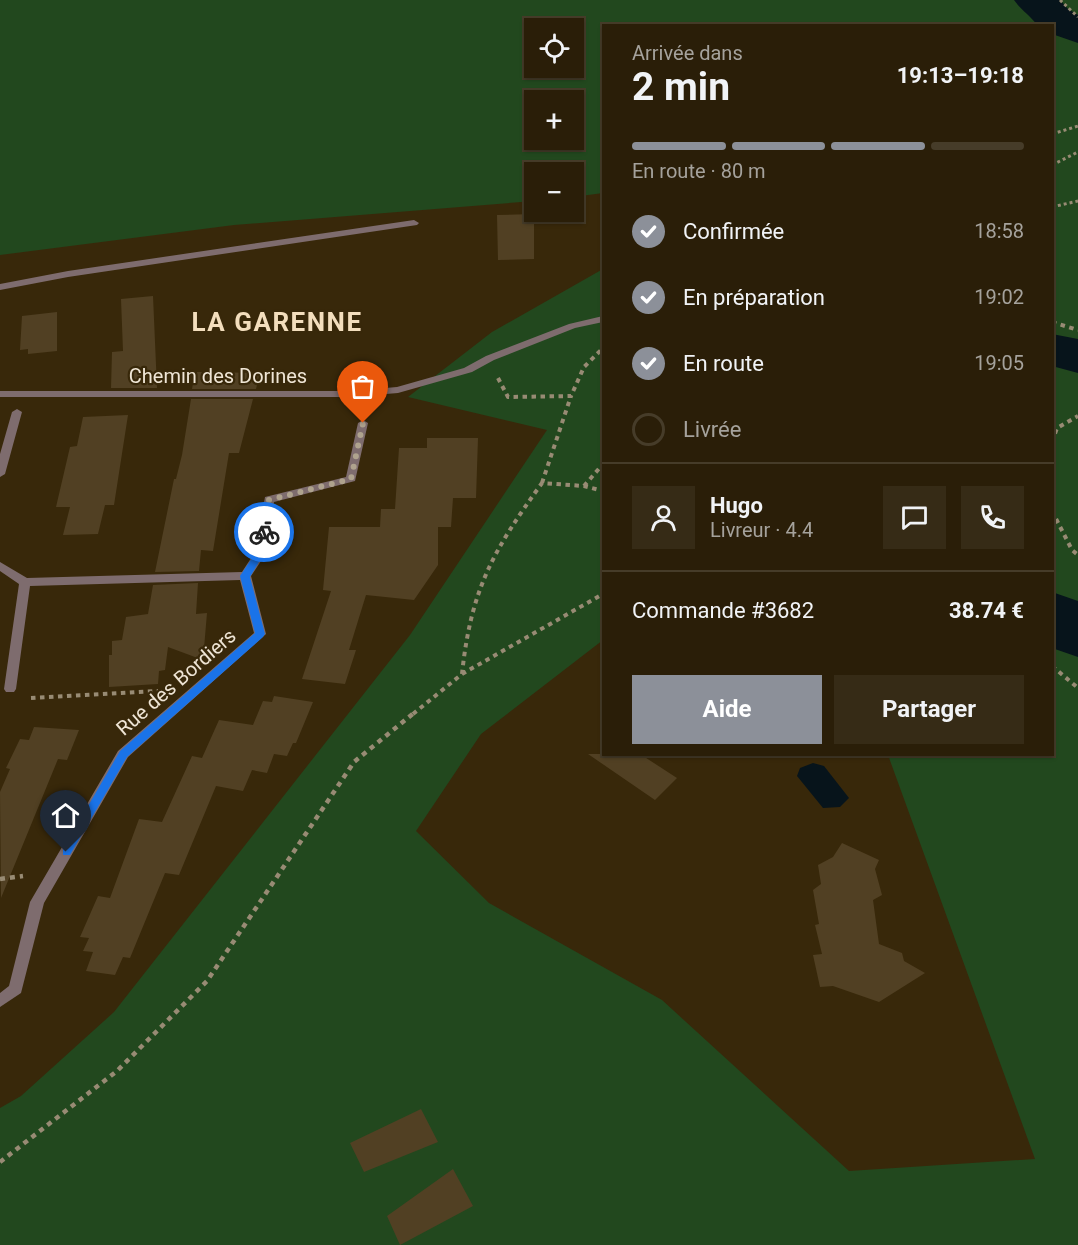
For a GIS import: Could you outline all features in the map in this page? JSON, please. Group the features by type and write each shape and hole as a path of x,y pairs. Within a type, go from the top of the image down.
{"street":[{"path":"0,287 68,274 414,223"},
{"name":"Chemin des Dorines","path":"0,394 350,394 398,390 468,370 490,358 572,326 602,319"},
{"path":"0,474 17,412"},
{"path":"0,566 25,582 245,576 261,552 269,500 351,479 363,423"},
{"name":"Rue des Bordiers","path":"0,1001 16,988 37,902 123,754 260,634 245,576"},
{"path":"10,689 25,582"}],"path":[{"path":"1060,0 1078,17"},
{"path":"1054,133 1078,126"},
{"path":"1054,164 1078,152"},
{"path":"1054,207 1078,201"},
{"path":"1054,323 1078,330"},
{"path":"462,674 464,645 474,599 499,545 542,483 571,396 584,367 602,349"},
{"path":"490,358 508,397 571,396"},
{"path":"1054,436 1057,428 1078,416"},
{"path":"584,486 602,465"},
{"path":"542,483 584,486 602,491"},
{"path":"1054,515 1072,550 1078,555"},
{"path":"0,1162 117,1071 207,981 354,762 462,674 602,595"},
{"path":"1054,668 1078,688"},
{"path":"23,699 198,688"}],"green space":[{"path":"0,0 1078,0 1078,1245 0,1245 0,1108 21,1096 114,1012 410,635 547,430 408,397 492,332 602,270 602,641 481,734 416,831 489,903 662,1000 849,1171 1035,1159 888,756 1054,756 1054,24 602,24 602,193 584,196 584,162 524,162 524,202 234,225 0,255"}],"shaded area":[{"path":"813,763 824,766 849,798 840,807 823,808 797,776 800,768"}],"building":[{"path":"524,214 524,222 534,222 534,259 498,260 497,215"},
{"path":"153,296 157,388 111,388 112,352 123,351 121,299"},
{"path":"57,312 57,351 28,354 28,349 20,350 22,316"},
{"path":"195,372 260,373 256,389 192,389"},
{"path":"191,399 253,399 239,453 229,453 213,551 201,550 199,571 155,572 174,479 176,479 182,455"},
{"path":"128,415 114,505 105,505 98,534 63,535 70,507 56,507 70,447 77,446 83,417"},
{"path":"427,438 478,438 476,498 453,498 451,527 438,527 438,565 414,600 366,595 349,650 356,650 345,684 302,679 331,591 323,590 329,527 380,527 381,509 395,509 399,448 427,448"},
{"path":"198,583 196,614 207,613 203,660 168,647 165,670 159,671 158,684 109,687 109,655 112,655 112,641 122,640 126,617 148,614 153,585"},
{"path":"274,696 313,702 296,743 293,743 287,756 274,754 267,773 252,770 243,791 216,786 179,875 165,873 130,958 123,957 115,975 86,971 93,952 83,951 89,938 80,937 98,896 110,898 139,819 162,822 192,756 202,758 219,720 253,725 263,701 272,702"},
{"path":"34,727 79,730 67,760 58,759 1,898 0,792 10,769 6,768 20,739 29,740"},
{"path":"588,754 643,756 677,778 655,800"},
{"path":"842,843 879,860 875,869 882,895 873,900 879,944 902,953 904,961 925,973 879,1002 833,986 820,987 813,955 822,954 815,925 819,924 813,890 821,884 818,865 833,857"},
{"path":"421,1109 438,1142 364,1172 350,1143"},
{"path":"453,1169 473,1206 400,1245 387,1216"}],"waterway":[{"path":"1034,0 1041,2 1053,18 1078,31"},
{"path":"1054,350 1078,356"},
{"path":"1054,616 1078,634"}],"way so far":[{"path":"264,532 269,500 351,479 363,423"}],"district":[{"name":"LA GARENNE","path":"277,322"}],"route":[{"path":"66,852 123,754 260,634 245,576 261,552 264,532"}]}
